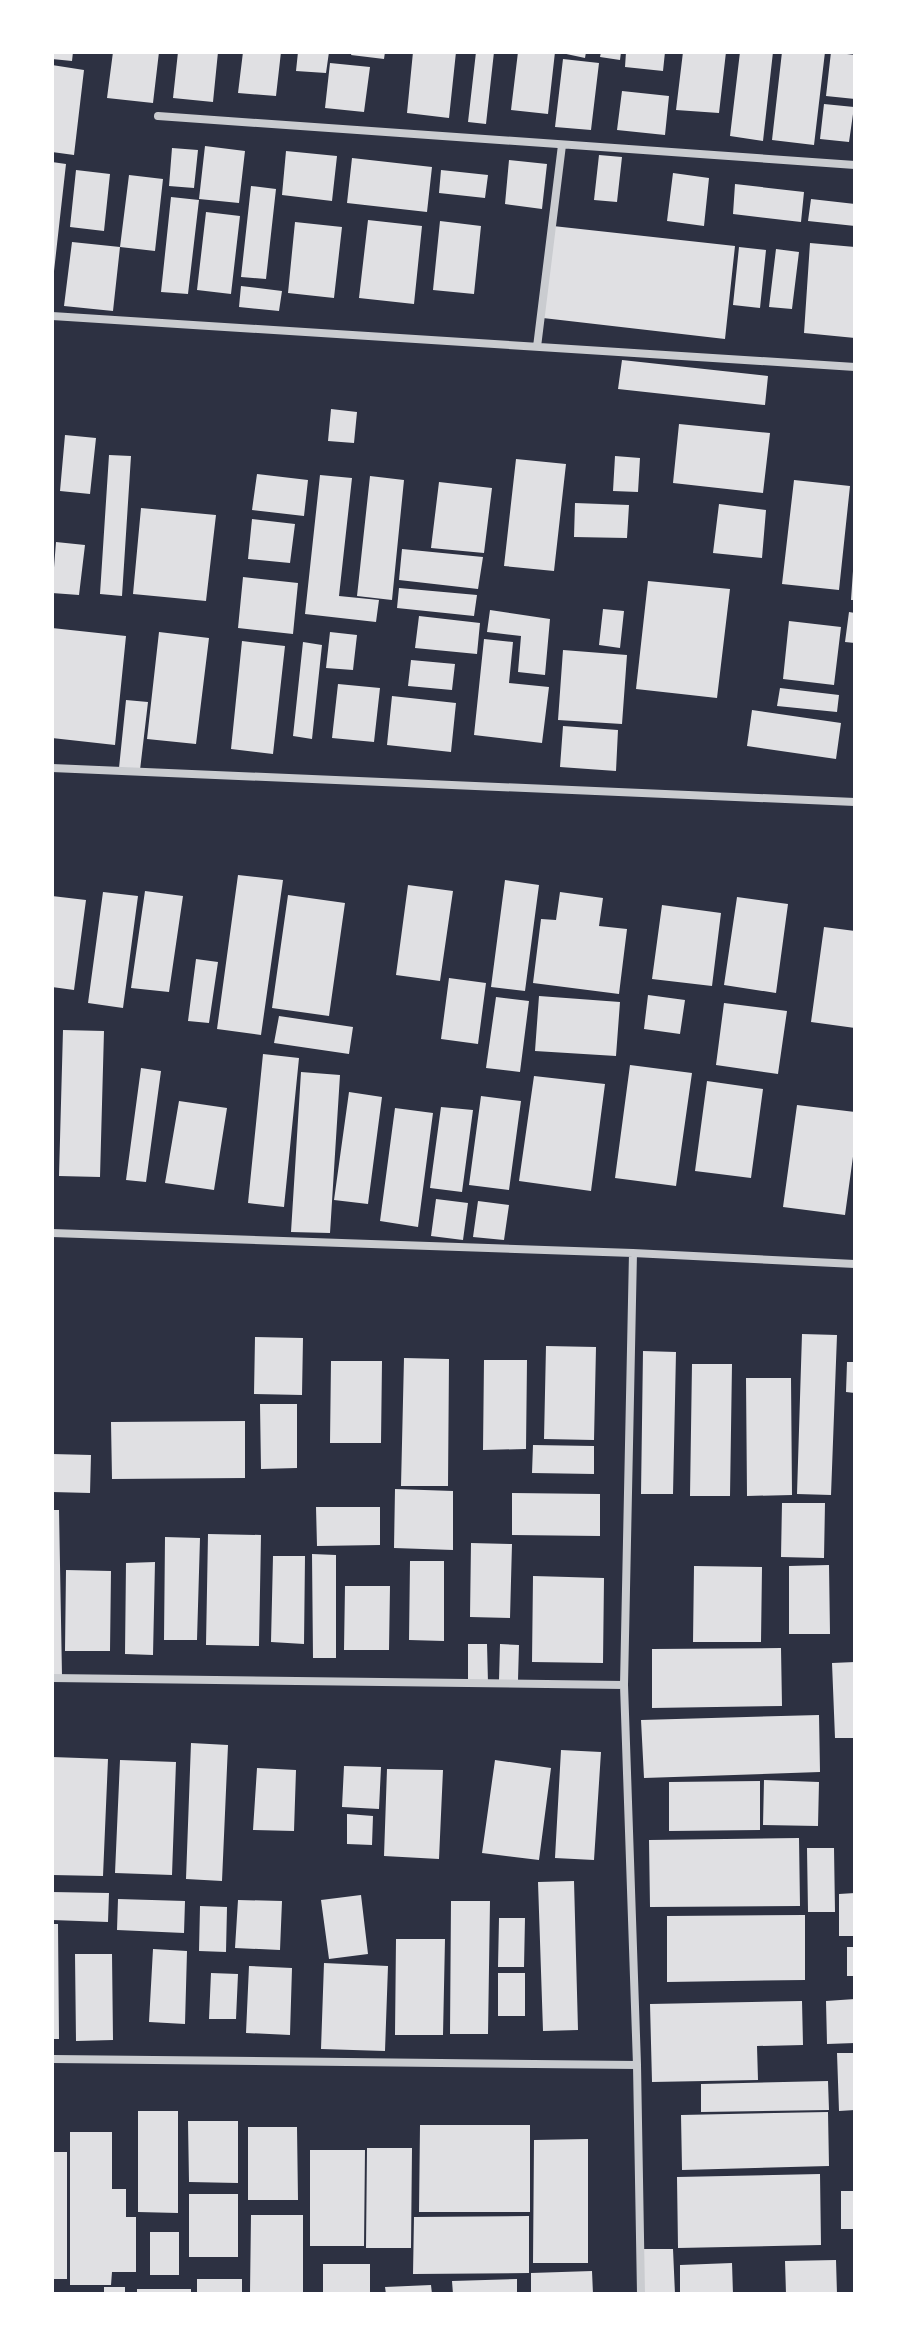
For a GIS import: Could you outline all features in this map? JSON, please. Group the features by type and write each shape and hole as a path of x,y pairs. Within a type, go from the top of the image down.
{"street":[{"path":"158,116 855,165"},
{"path":"537,347 562,145"},
{"path":"52,316 855,367"},
{"path":"52,768 855,802"},
{"path":"52,1233 633,1253 855,1264"},
{"path":"633,1253 624,1685 641,2294"},
{"path":"52,1678 624,1685"},
{"path":"52,2059 637,2065"}],"building":[{"path":"52,52 73,52 72,61 52,59"},
{"path":"113,52 159,52 153,103 107,98"},
{"path":"178,52 218,52 213,102 173,98"},
{"path":"243,52 281,52 276,96 238,93"},
{"path":"298,52 329,52 326,73 296,71"},
{"path":"352,52 385,52 384,59 351,55"},
{"path":"413,52 456,52 449,118 407,113"},
{"path":"476,52 494,52 486,124 468,122"},
{"path":"518,52 555,52 548,114 511,110"},
{"path":"557,52 586,52 585,58"},
{"path":"601,52 621,52 620,60 600,57"},
{"path":"626,52 665,52 663,71 625,67"},
{"path":"683,52 726,52 719,113 676,110"},
{"path":"740,52 773,52 763,141 730,136"},
{"path":"782,52 825,52 814,145 772,140"},
{"path":"831,52 855,55 855,99 826,96"},
{"path":"563,59 599,63 591,130 555,127"},
{"path":"330,63 370,67 364,112 325,108"},
{"path":"52,65 84,70 74,155 52,152"},
{"path":"622,91 669,96 665,135 617,130"},
{"path":"824,104 854,107 849,142 820,139"},
{"path":"205,146 245,151 239,203 199,199"},
{"path":"172,148 198,150 194,188 169,186"},
{"path":"286,151 337,156 332,201 282,195"},
{"path":"599,155 622,157 617,202 594,200"},
{"path":"352,158 432,167 427,212 347,203"},
{"path":"509,160 547,164 542,209 505,204"},
{"path":"52,162 66,164 54,271 52,271"},
{"path":"76,170 110,174 104,231 70,227"},
{"path":"441,170 488,175 485,198 439,193"},
{"path":"673,173 709,178 704,226 667,221"},
{"path":"129,175 163,179 155,251 120,247"},
{"path":"735,184 804,192 801,222 733,214"},
{"path":"251,186 276,189 266,279 241,277"},
{"path":"171,197 199,200 188,294 161,292"},
{"path":"811,199 855,204 855,226 808,221"},
{"path":"206,212 240,216 231,294 197,290"},
{"path":"368,220 422,226 414,304 359,298"},
{"path":"440,221 481,226 474,294 433,290"},
{"path":"295,222 342,227 334,298 288,293"},
{"path":"553,226 735,246 725,339 543,318"},
{"path":"72,242 120,247 113,311 64,306"},
{"path":"810,243 855,247 855,338 804,333"},
{"path":"739,247 766,250 760,308 733,305"},
{"path":"776,249 799,252 792,309 769,307"},
{"path":"241,286 282,291 279,311 239,307"},
{"path":"622,360 768,376 765,405 618,389"},
{"path":"331,409 357,412 354,443 328,441"},
{"path":"679,424 770,433 763,493 673,483"},
{"path":"65,435 96,438 90,494 60,491"},
{"path":"109,455 131,456 122,596 100,594"},
{"path":"615,456 640,458 638,492 613,491"},
{"path":"516,459 566,464 554,571 504,566"},
{"path":"257,474 308,480 304,516 252,510"},
{"path":"320,475 352,478 339,596 379,600 376,622 305,614"},
{"path":"370,476 404,480 392,600 357,596"},
{"path":"794,480 850,486 839,590 782,584"},
{"path":"439,482 492,488 484,553 431,548"},
{"path":"575,503 629,505 627,538 574,537"},
{"path":"719,504 766,510 762,558 713,553"},
{"path":"141,508 216,515 206,601 133,594"},
{"path":"252,519 295,524 290,563 248,559"},
{"path":"56,542 85,545 79,595 52,593"},
{"path":"402,549 483,557 478,589 399,580"},
{"path":"853,571 855,600 851,600"},
{"path":"243,577 298,583 293,634 238,628"},
{"path":"648,581 730,589 717,698 636,689"},
{"path":"399,588 477,595 474,616 397,608"},
{"path":"603,609 624,611 620,648 599,645"},
{"path":"490,610 550,619 545,675 518,672 521,636 487,632"},
{"path":"849,612 855,613 855,643 845,642"},
{"path":"419,616 480,623 477,654 415,648"},
{"path":"789,621 841,627 834,685 783,679"},
{"path":"52,628 126,636 115,745 52,738"},
{"path":"159,632 209,638 196,744 147,739"},
{"path":"330,632 357,635 353,670 326,668"},
{"path":"484,639 513,642 509,683 549,687 542,743 474,735"},
{"path":"242,641 285,646 273,754 231,749"},
{"path":"303,642 322,645 312,739 293,736"},
{"path":"563,650 627,655 622,724 558,720"},
{"path":"411,660 455,664 452,690 408,686"},
{"path":"338,684 380,688 374,742 332,738"},
{"path":"780,688 839,695 837,712 777,706"},
{"path":"392,696 456,703 451,752 387,745"},
{"path":"126,700 148,702 140,770 119,768"},
{"path":"752,710 841,723 836,759 747,746"},
{"path":"563,726 618,730 616,771 560,767"},
{"path":"238,875 283,880 261,1035 217,1029"},
{"path":"505,880 539,885 525,991 491,987"},
{"path":"408,885 453,891 440,981 396,975"},
{"path":"145,891 183,896 169,992 131,988"},
{"path":"103,892 138,896 123,1008 88,1003"},
{"path":"560,892 603,898 599,926 627,929 619,994 533,983 541,919 556,920"},
{"path":"288,895 345,903 329,1016 272,1008"},
{"path":"52,896 86,900 74,990 52,987"},
{"path":"737,897 788,904 776,993 724,985"},
{"path":"662,905 721,913 712,986 652,979"},
{"path":"824,927 855,931 855,1028 811,1022"},
{"path":"196,959 218,962 209,1023 188,1021"},
{"path":"449,978 486,983 478,1044 441,1039"},
{"path":"648,995 685,1000 680,1034 644,1029"},
{"path":"539,996 620,1002 616,1056 535,1051"},
{"path":"496,997 529,1001 520,1072 486,1068"},
{"path":"724,1003 787,1011 778,1074 716,1065"},
{"path":"279,1016 353,1027 349,1054 274,1043"},
{"path":"63,1030 104,1031 100,1177 59,1176"},
{"path":"263,1054 299,1058 284,1207 248,1203"},
{"path":"630,1065 692,1073 676,1186 615,1178"},
{"path":"141,1068 161,1071 146,1182 126,1180"},
{"path":"301,1072 340,1075 330,1233 291,1232"},
{"path":"534,1076 605,1084 591,1191 519,1181"},
{"path":"707,1081 763,1089 751,1178 695,1171"},
{"path":"349,1092 382,1097 368,1204 334,1200"},
{"path":"481,1096 521,1101 509,1190 469,1185"},
{"path":"179,1101 227,1108 214,1190 165,1183"},
{"path":"797,1105 855,1112 855,1142 845,1215 783,1207"},
{"path":"441,1107 473,1110 462,1192 430,1188"},
{"path":"395,1108 433,1113 418,1227 380,1221"},
{"path":"436,1199 468,1203 463,1240 431,1236"},
{"path":"478,1201 509,1205 504,1240 473,1237"},
{"path":"802,1334 837,1335 831,1495 797,1494"},
{"path":"255,1337 303,1338 302,1395 254,1394"},
{"path":"546,1346 596,1347 594,1440 544,1439"},
{"path":"643,1351 676,1352 673,1494 641,1494"},
{"path":"404,1358 449,1359 448,1486 401,1486"},
{"path":"484,1360 527,1360 526,1449 483,1450"},
{"path":"331,1361 382,1361 381,1443 330,1443"},
{"path":"847,1362 855,1362 855,1393 846,1392"},
{"path":"692,1364 732,1364 730,1496 690,1496"},
{"path":"746,1378 791,1378 792,1495 747,1496"},
{"path":"260,1404 297,1404 297,1468 261,1469"},
{"path":"245,1421 245,1478 112,1479 111,1422"},
{"path":"533,1445 594,1446 594,1474 532,1473"},
{"path":"52,1454 91,1455 90,1493 52,1492"},
{"path":"395,1489 453,1491 453,1550 394,1548"},
{"path":"512,1493 600,1494 600,1536 512,1535"},
{"path":"782,1503 825,1503 824,1558 781,1557"},
{"path":"316,1507 380,1507 380,1545 317,1546"},
{"path":"52,1510 59,1510 62,1675 52,1675"},
{"path":"208,1534 261,1535 259,1646 206,1645"},
{"path":"165,1537 200,1538 197,1640 164,1640"},
{"path":"471,1543 512,1544 510,1618 470,1617"},
{"path":"312,1554 336,1555 336,1658 313,1658"},
{"path":"273,1556 305,1556 304,1644 271,1642"},
{"path":"410,1561 444,1561 444,1641 409,1640"},
{"path":"155,1562 153,1655 125,1654 126,1563"},
{"path":"829,1565 830,1634 789,1634 789,1566"},
{"path":"694,1566 762,1567 761,1642 693,1642"},
{"path":"66,1570 111,1571 110,1651 65,1651"},
{"path":"533,1576 604,1578 603,1663 532,1662"},
{"path":"345,1586 390,1586 389,1650 344,1650"},
{"path":"468,1644 487,1644 488,1683 468,1682"},
{"path":"500,1644 519,1645 518,1680 499,1680"},
{"path":"781,1648 782,1706 652,1708 652,1649"},
{"path":"855,1662 855,1738 835,1738 832,1663"},
{"path":"819,1715 820,1772 644,1778 641,1720"},
{"path":"191,1743 228,1745 222,1881 186,1879"},
{"path":"561,1750 601,1752 594,1860 555,1858"},
{"path":"52,1757 108,1759 103,1876 52,1875"},
{"path":"120,1760 176,1762 172,1875 115,1873"},
{"path":"495,1760 551,1768 539,1860 482,1853"},
{"path":"344,1766 381,1767 379,1809 342,1807"},
{"path":"257,1768 296,1770 294,1831 253,1830"},
{"path":"387,1769 443,1770 439,1859 384,1856"},
{"path":"764,1780 819,1782 818,1826 763,1825"},
{"path":"760,1781 760,1830 669,1831 669,1782"},
{"path":"347,1814 373,1816 372,1845 347,1844"},
{"path":"799,1838 800,1906 650,1907 649,1840"},
{"path":"807,1848 834,1848 835,1912 808,1912"},
{"path":"574,1881 578,2030 543,2031 538,1882"},
{"path":"52,1892 109,1893 108,1922 52,1920"},
{"path":"855,1893 855,1936 839,1936 839,1894"},
{"path":"361,1895 368,1954 329,1959 321,1900"},
{"path":"118,1899 185,1901 184,1933 117,1930"},
{"path":"238,1900 282,1901 280,1950 235,1948"},
{"path":"451,1901 490,1901 488,2034 450,2034"},
{"path":"200,1906 227,1907 226,1952 199,1951"},
{"path":"805,1915 805,1980 667,1982 667,1916"},
{"path":"499,1918 525,1918 524,1967 498,1967"},
{"path":"52,1924 58,1924 59,2039 52,2039"},
{"path":"396,1939 445,1939 443,2035 395,2035"},
{"path":"847,1947 855,1947 855,1976 847,1976"},
{"path":"153,1949 187,1951 185,2024 149,2022"},
{"path":"75,1954 112,1954 113,2040 76,2041"},
{"path":"324,1963 388,1966 385,2051 321,2049"},
{"path":"249,1966 292,1968 290,2035 246,2033"},
{"path":"211,1973 238,1974 236,2019 209,2019"},
{"path":"498,1973 525,1973 525,2016 498,2016"},
{"path":"855,1999 855,2043 827,2044 826,2001"},
{"path":"802,2001 803,2045 757,2046 758,2080 652,2082 650,2004"},
{"path":"837,2053 855,2053 855,2110 839,2111"},
{"path":"828,2081 829,2110 701,2112 701,2084"},
{"path":"138,2111 178,2111 178,2213 138,2212"},
{"path":"828,2112 829,2166 682,2170 681,2115"},
{"path":"188,2121 238,2121 238,2183 189,2182"},
{"path":"420,2125 530,2125 530,2212 419,2212"},
{"path":"248,2127 297,2127 298,2200 248,2200"},
{"path":"70,2132 112,2132 112,2189 126,2189 126,2217 136,2217 136,2272 112,2272 111,2285 70,2285"},
{"path":"588,2139 588,2263 533,2263 534,2140"},
{"path":"367,2148 412,2148 411,2248 366,2248"},
{"path":"310,2150 365,2150 364,2246 310,2246"},
{"path":"52,2152 67,2152 67,2279 52,2279"},
{"path":"820,2174 821,2245 678,2248 677,2177"},
{"path":"841,2191 855,2191 855,2229 841,2229"},
{"path":"189,2194 238,2194 238,2257 189,2257"},
{"path":"251,2215 303,2215 303,2294 250,2294"},
{"path":"529,2216 529,2273 413,2274 414,2217"},
{"path":"150,2232 179,2232 179,2275 150,2275"},
{"path":"643,2249 673,2249 675,2294 644,2294"},
{"path":"836,2260 837,2294 786,2294 785,2261"},
{"path":"732,2263 733,2294 680,2294 680,2265"},
{"path":"323,2264 370,2264 370,2294 323,2294"},
{"path":"592,2271 593,2294 531,2294 531,2273"},
{"path":"197,2279 242,2279 242,2294 197,2294"},
{"path":"517,2279 517,2294 453,2294 452,2281"},
{"path":"431,2285 432,2294 386,2294 385,2287"},
{"path":"104,2287 125,2287 125,2294 104,2294"},
{"path":"137,2289 191,2289 191,2294 137,2294"}]}
